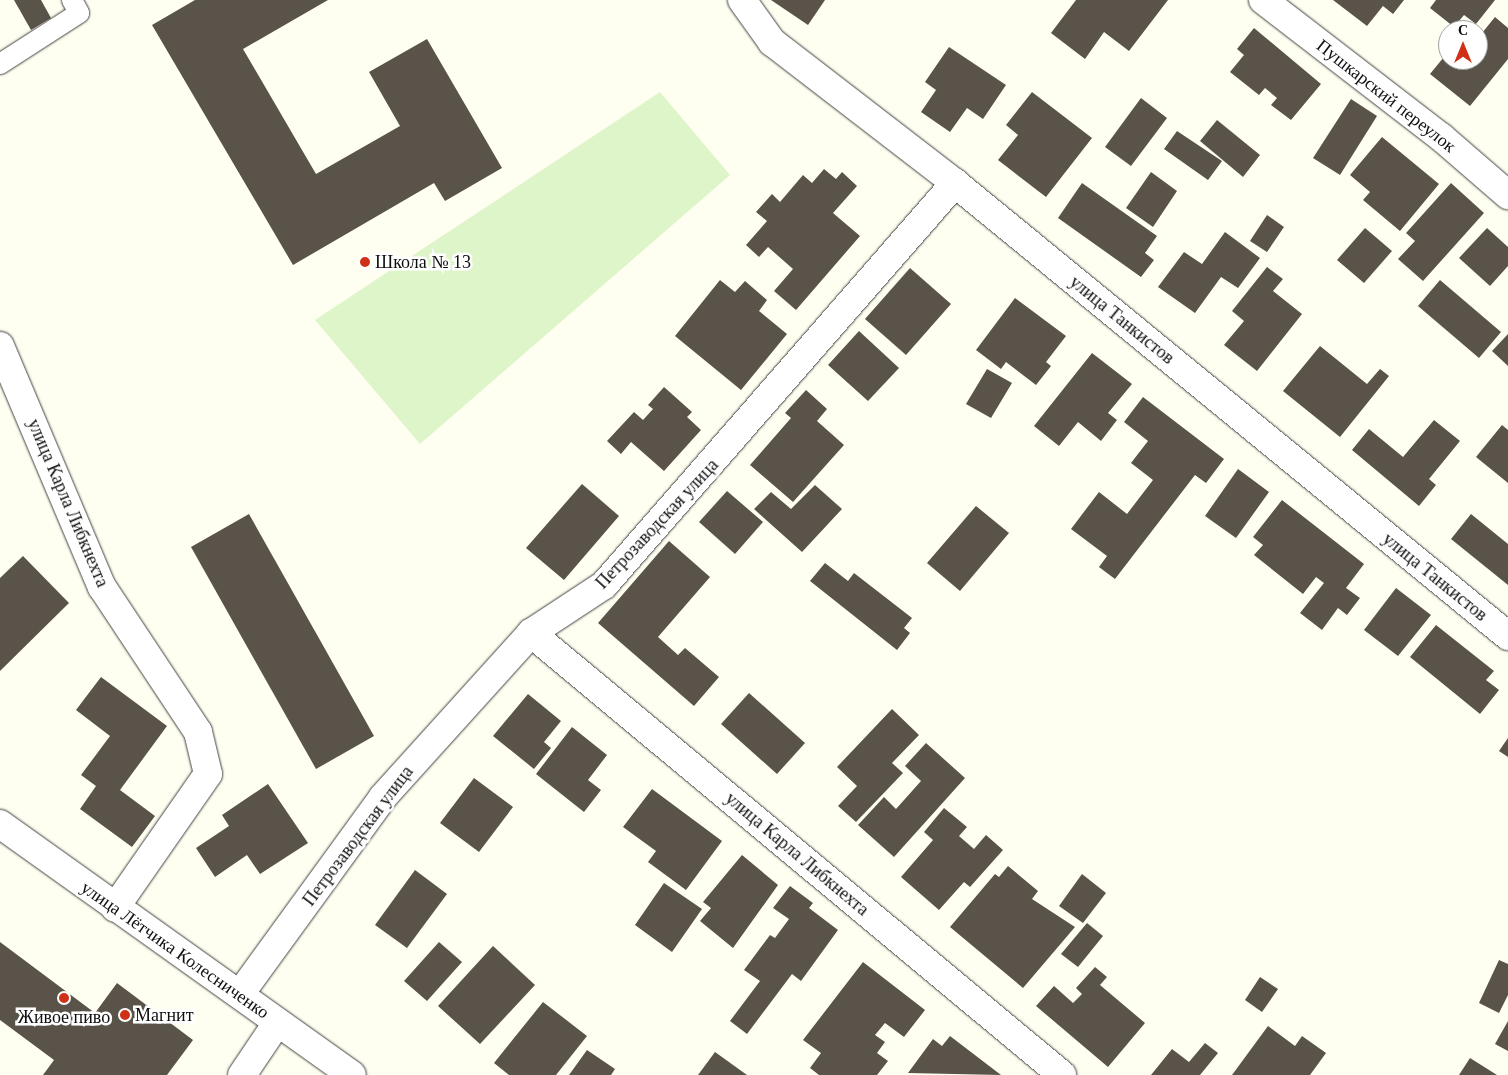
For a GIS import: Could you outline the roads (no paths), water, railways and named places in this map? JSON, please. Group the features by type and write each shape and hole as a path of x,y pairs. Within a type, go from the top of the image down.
{"street":[{"name":"улица Танкистов","path":"742,0 772,42 955,183 1508,636"},
{"name":"Пушкарский переулок","path":"1263,0 1441,138 1508,195"},
{"name":"Петрозаводская улица","path":"240,994 383,797 531,632 604,585 955,183"},
{"name":"улица Карла Либкнехта","path":"0,346 102,587 198,732 208,774 115,908"},
{"name":"улица Карла Либкнехта","path":"531,632 1062,1075"},
{"name":"улица Лётчика Колесниченко","path":"0,824 115,908 240,994 277,1023 352,1075"},
{"path":"242,1075 277,1023"}],"lane":[{"path":"0,64 79,13 72,0"}],"place":[{"name":"Школа № 13","path":"365,262"},
{"name":"Живое пиво","path":"64,998"},
{"name":"Магнит","path":"125,1015"}]}
